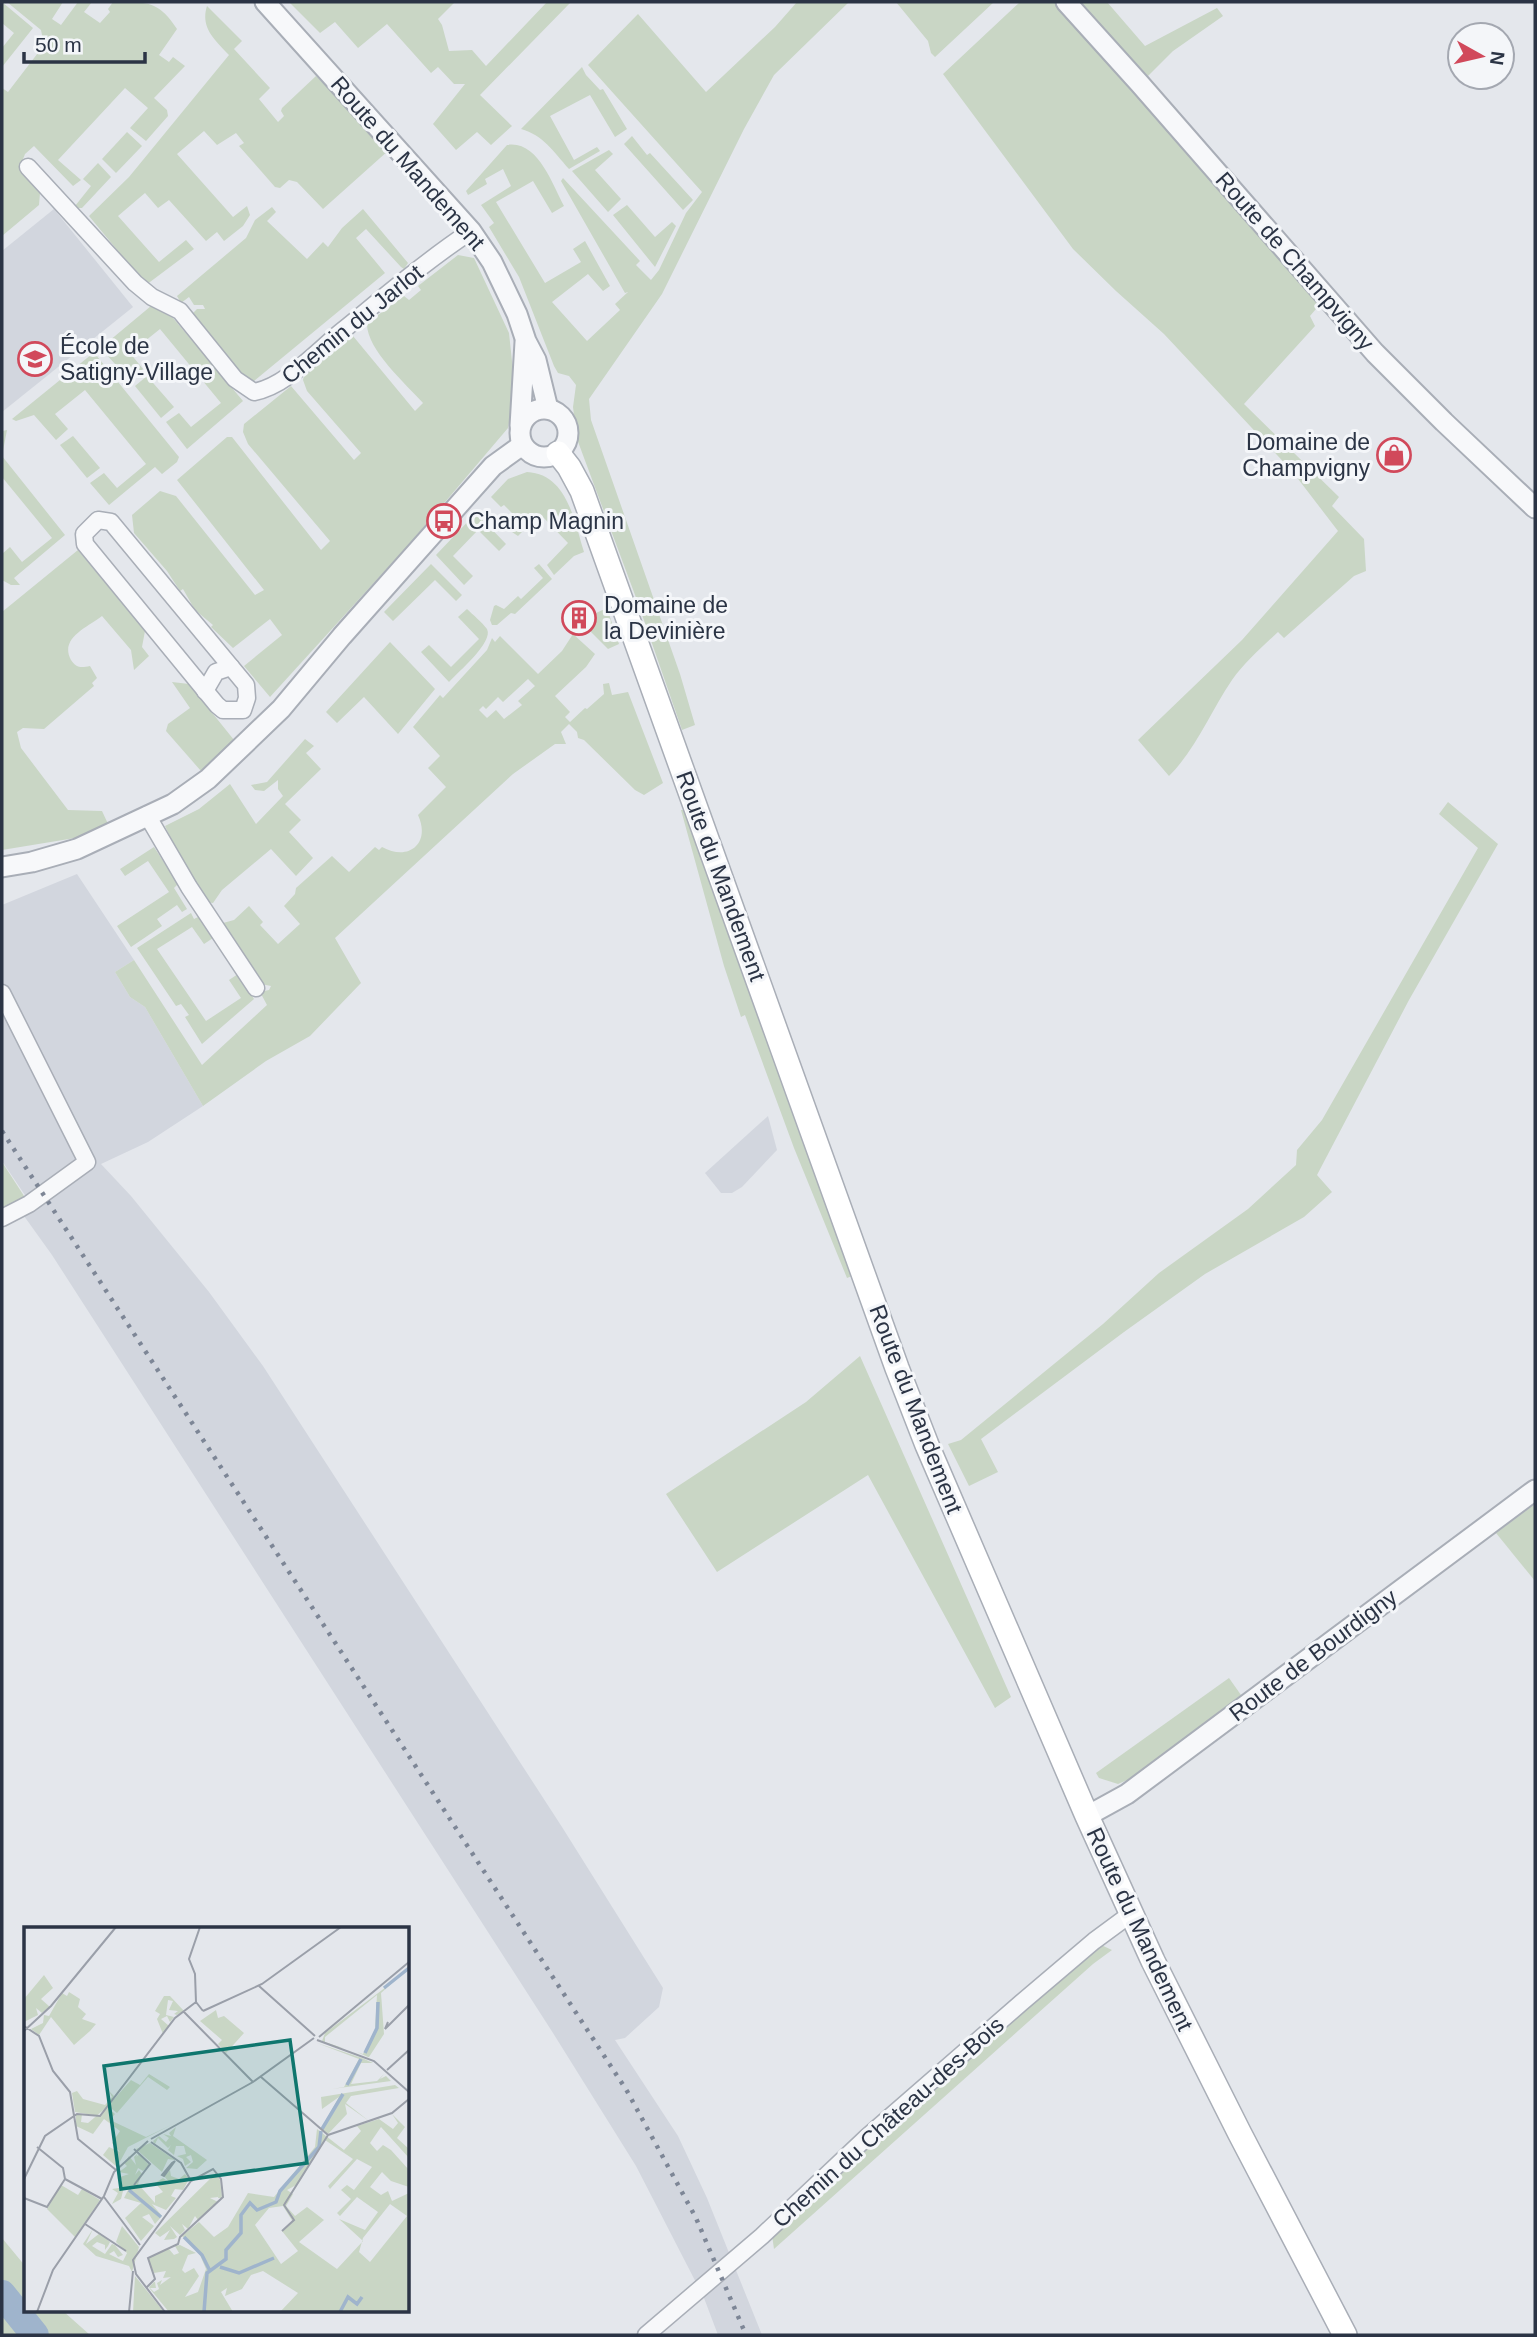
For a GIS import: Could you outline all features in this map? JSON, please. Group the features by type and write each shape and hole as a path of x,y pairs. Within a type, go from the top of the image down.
{"main road":[{"name":"Route du Mandement","path":"558,453 582,491 883,1329 927,1444 1087,1816 1153,1961 1345,2335"}],"street":[{"name":"Route du Mandement","path":"265,2 471,231 492,262 537,360 548,409"},
{"name":"Route de Champvigny","path":"1066,2 1375,353 1535,508"},
{"name":"Chemin du Jarlot","path":"28,167 135,283 152,297 180,311 235,379 254,392 268,390 289,376 380,300 471,231"},
{"name":"Route du Mandement","path":"521,436 526,341"},
{"path":"2,867 32,862 77,849 173,804 202,784 261,730 521,436 528,414 548,409 561,415 568,428 566,442 558,453 545,458 526,451 521,436"},
{"path":"243,710 248,692 246,685 111,522 99,520 93,524 84,534 85,544 205,691 223,710 243,710 261,730"},
{"path":"205,691 216,672 231,667"},
{"path":"148,816 183,877 256,988"},
{"path":"2,993 87,1162 29,1204 2,1217"},
{"name":"Route de Bourdigny","path":"1087,1816 1127,1794 1535,1490"},
{"name":"Chemin du Château-des-Bois","path":"646,2335 752,2244 867,2137 1021,2003 1094,1941 1132,1913"}],"shaded area":[{"name":"École de Satigny-Village","path":"54,209 133,307 2,412 2,251"},
{"path":"77,874 134,960 115,972 130,997 145,1007 203,1106 148,1142 101,1164 131,1196 209,1292 263,1366 562,1827 663,1988 659,2007 625,2038 615,2040 678,2136 707,2198 762,2335 718,2335 704,2298 636,2166 52,1255 24,1216 35,1210 2,1161 2,905"},
{"path":"768,1116 777,1150 742,1187 732,1193 721,1193 705,1173"}],"green space":[{"path":"2,2 33,28 2,67 2,48 14,33 2,23"},
{"path":"7,2 63,2 52,19 61,25 78,2 92,2 84,12 100,23 110,12 108,9 113,2 151,5 164,13 177,29 159,55 169,62 173,57 185,66 154,98 167,110 168,116 146,141 130,128 148,108 125,88 58,160 81,180 73,186 34,146 25,154 20,167 40,193 39,205 2,236 2,88 8,92 44,45 41,30"},
{"path":"289,2 455,2 438,19 449,51 472,50 486,66 547,2 571,2 480,95 512,126 491,145 477,132 456,150 433,124 465,84 454,84 438,67 431,73 387,24 358,48 335,22 320,33"},
{"path":"797,2 849,2 774,75 744,129 662,294 589,399 591,420 680,674 695,725 682,730 577,439 573,407 576,385 569,376 558,373 554,366 519,277 489,227 494,223 481,205 511,186 503,169 485,179 487,184 468,195 466,191 507,145 518,145 527,149 543,165 564,206 552,213 533,181 496,202 545,283 581,262 573,249 585,241 610,286 603,291 588,274 552,302 587,341 620,310 615,304 628,292 625,293 561,181 563,178 640,261 636,265 651,280 659,270 686,213 702,192 588,65 638,14 706,92 775,27"},
{"path":"896,2 994,2 935,57 928,41"},
{"path":"1020,2 1056,2 1321,303 1310,316 1315,326 1244,404 1339,497 1332,506 1364,539 1366,571 1354,576 1284,638 1278,632 1248,661 1224,692 1188,754 1169,776 1138,740 1242,640 1338,531 1292,471 1164,334 1073,249 943,74"},
{"path":"1079,2 1107,2 1145,46 1217,8 1223,16 1173,51 1148,76"},
{"path":"207,6 242,41 234,49 270,88 259,99 278,122 284,116 282,108 316,76 389,150 323,209 297,182 289,180 280,188 275,187 239,146 244,143 236,133 217,145 204,131 177,154 233,217 247,206 250,215 243,226 224,241 217,232 206,241 169,200 158,208 145,193 118,216 159,262 186,240 194,249 146,285 89,216 129,177 229,55 207,27"},
{"path":"582,67 600,90 603,89 627,129 615,137 590,95 550,116 574,160 597,147 600,151 569,169 542,140 521,129"},
{"path":"127,132 142,146 116,173 102,159"},
{"path":"632,136 647,155 650,153 693,200 683,210 624,144"},
{"path":"609,150 613,154 595,170 621,199 608,212 572,171"},
{"path":"98,163 111,177 82,208 78,208 75,206 91,186 83,179"},
{"path":"627,205 655,237 672,222 676,226 655,267 613,215"},
{"path":"272,207 276,212 267,221 307,259 323,242 328,247 342,228 363,209 408,263 404,269 401,267 366,229 356,238 385,273 254,381 242,376 191,315 197,309 205,309 203,305 194,305 189,297 181,303 177,296 246,238 255,220"},
{"path":"458,255 474,258 509,333 515,389 508,428 412,541 270,697 244,666 282,635 270,619 233,648 211,627 213,625 195,610 183,589 180,591 167,571 134,533 132,515 160,491 176,496 255,595 264,590 177,480 227,437 232,437 321,550 330,541 248,444 243,432 244,424 291,386 354,460 361,453 307,391 303,380 305,372 353,336 415,411 423,403 380,355 368,333 367,323 404,296 409,300 421,290 418,286"},
{"path":"151,306 173,318 243,401 187,449 166,422 179,413 191,427 221,403 160,329 130,353 143,369 130,380 103,351 103,346"},
{"path":"92,354 96,355 179,457 177,462 162,474 155,467 109,505 90,483 104,473 117,488 146,464 85,390 55,414 68,429 56,440 34,415 16,421 12,419"},
{"path":"147,376 174,407 161,418 135,386"},
{"path":"7,430 2,456 2,431"},
{"path":"73,436 100,468 87,478 60,445"},
{"path":"2,456 65,535 14,578 20,585 11,585 2,580 2,554 10,547 22,562 52,538 2,477"},
{"path":"527,472 541,475 560,490 572,513 584,552 574,556 554,575 547,565 568,543 540,514 518,536 509,530 518,519 491,497 508,479"},
{"path":"476,513 506,544 499,551 478,530 453,556 473,576 464,585 436,555"},
{"path":"78,550 145,631 142,647 149,656 134,670 131,650 102,616 72,639 68,652 75,665 90,666 97,678 92,683 94,686 44,729 23,728 17,732 21,748 68,810 102,811 109,826 75,838 2,850 2,612"},
{"path":"431,564 462,595 456,601 435,580 393,621 384,612"},
{"path":"539,564 552,579 515,614 511,613 497,625 492,625 490,620 494,606 504,609 518,596 521,599 543,578 534,568"},
{"path":"607,608 619,644 608,649 584,625 596,613"},
{"path":"467,609 485,626 488,635 480,649 449,682 421,652 429,645 451,667 479,639 458,617"},
{"path":"573,634 595,654 586,667 555,696 570,712 565,717 570,722 587,709 604,694 603,684 609,683 612,695 628,692 663,783 644,795 635,790 584,740 578,738 577,732 569,724 561,732 566,744 555,744 513,774 335,938 361,983 310,1036 266,1061 203,1106 145,1007 130,997 115,972 134,960 202,1065 267,1005 260,992 269,990 271,986 256,983 220,926 234,920 249,906 263,922 260,925 278,944 300,924 284,906 295,894 296,888 332,856 349,872 375,847 379,850 382,847 401,852 415,847 422,834 418,815 446,787 428,768 440,756 413,727 440,695 443,698 487,650 492,638 495,642 500,636 538,674 562,651","holes":["528,679 535,686 518,701 522,705 504,719 496,710 487,718 479,710 483,706 486,709 498,697 503,702"]},
{"path":"390,642 435,689 398,734 364,697 337,723 326,712"},
{"path":"172,682 189,684 234,740 201,771 166,731 168,724 190,708"},
{"path":"305,739 314,746 306,753 321,769 285,804 301,820 289,832 313,858 296,876 271,849 222,890 213,903 206,902 183,864 165,826 199,809 230,784 256,824 283,796 278,789 278,780 264,791 255,790 251,785 267,782"},
{"path":"1448,802 1498,844 1409,1000 1317,1175 1332,1192 1304,1217 1205,1274 981,1439 998,1472 969,1486 948,1444 961,1440 1103,1324 1159,1273 1248,1209 1296,1165 1297,1150 1322,1120 1478,848 1439,814"},
{"path":"681,810 685,810 852,1276 847,1278 794,1148 745,1015 741,1017 724,966"},
{"path":"154,847 178,884 174,888 187,909 182,912 177,905 157,919 162,926 131,947 117,926 169,892 148,861 125,876 120,869"},
{"path":"191,913 194,919 200,916 213,938 204,944 192,927 157,949 206,1021 241,998 229,980 238,974 254,999 202,1044 185,1017 189,1015 181,1004 176,1006 137,948"},
{"path":"2,1162 26,1199 2,1209"},
{"path":"860,1356 1011,1697 995,1708 868,1475 717,1572 666,1494 806,1402"},
{"path":"1535,1504 1535,1581 1496,1533"},
{"path":"1229,1678 1241,1695 1132,1778 1118,1784 1099,1778 1096,1773"},
{"path":"1099,1944 1112,1950 1093,1964 774,2249 772,2235 799,2209"},
{"path":"2,2238 24,2265 24,2312 64,2312 90,2335 2,2335"}],"waterway":[{"path":"2,2294 35,2335"}],"railway":[{"path":"2,1131 627,2091 696,2218 746,2335"}],"place":[{"name":"École de Satigny-Village","path":"35,359"},
{"name":"Domaine de Champvigny","path":"1394,455"},
{"name":"Champ Magnin","path":"444,521"},
{"name":"Domaine de la Devinière","path":"579,618"}]}
